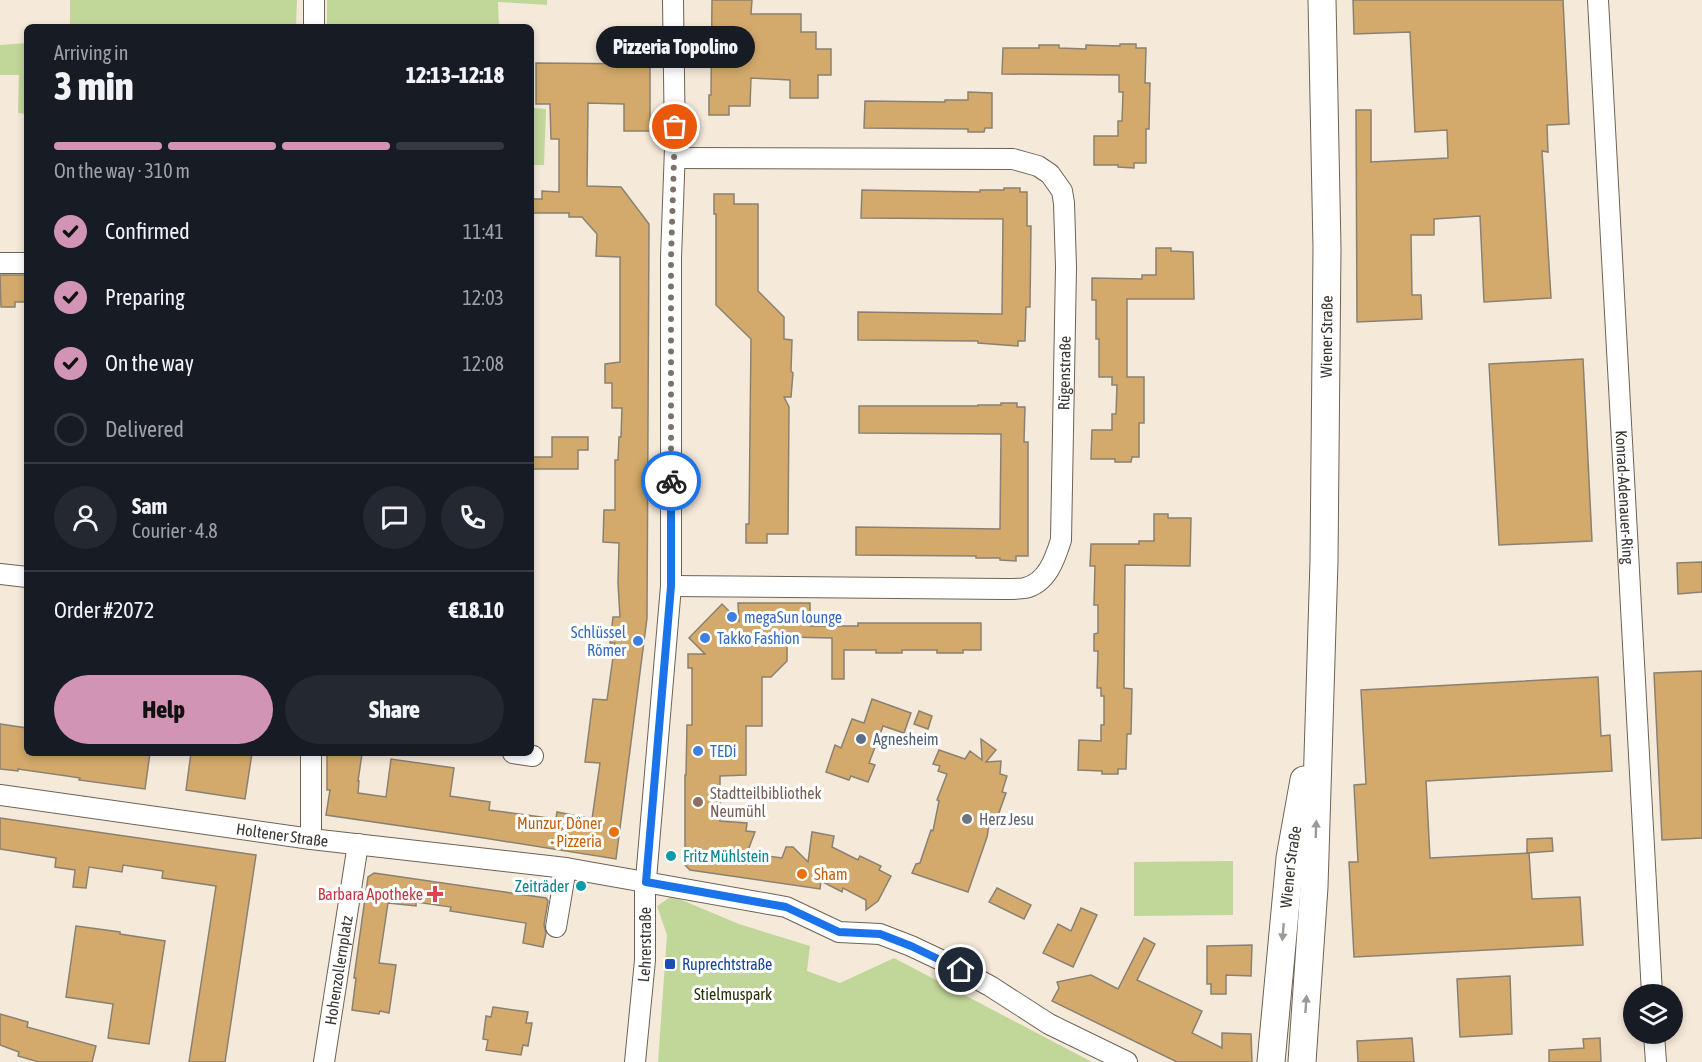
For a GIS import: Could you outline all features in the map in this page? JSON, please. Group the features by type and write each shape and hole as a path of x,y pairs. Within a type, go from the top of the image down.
{"street":[{"path":"314,0 314,24"},
{"name":"Lehrerstraße","path":"635,1062 645,960 646,882 671,586 671,258 675,158 673,0"},
{"name":"Wiener Straße","path":"1302,1062 1314,887 1322,672 1327,248 1322,0"},
{"name":"Konrad-Adenauer-Ring","path":"1598,0 1651,984"},
{"name":"Rügenstraße","path":"671,586 1005,590 1028,587 1044,576 1055,560 1061,540 1066,267 1062,192 1050,174 1027,162 1013,159 675,158"},
{"path":"0,263 24,262"},
{"path":"0,574 24,577"},
{"name":"Wiener Straße","path":"1271,1062 1290,858 1322,672"},
{"path":"311,756 311,839"},
{"name":"Holtener Straße","path":"0,795 311,839 566,868 786,907 839,932 880,934 946,963 990,986 1049,1024 1127,1062"},
{"name":"Hohenzollernplatz","path":"324,1062 358,844"},
{"path":"556,927 566,868"},
{"path":"1655,1044 1656,1062"}],"green space":[{"path":"70,0 297,0 296,24 70,24"},
{"path":"327,0 547,0 547,5 498,2 499,24 327,24"},
{"path":"24,43 24,114 18,113 19,75 0,75 0,45"},
{"path":"534,108 546,109 544,165 534,165"},
{"path":"1233,861 1233,915 1134,916 1134,862"},
{"name":"Stielmuspark","path":"672,896 739,924 810,946 807,971 840,983 894,958 1092,1062 658,1062 667,935 657,906"}],"building":[{"path":"712,0 752,0 751,14 801,14 801,32 816,32 816,49 831,49 831,75 818,75 818,98 790,98 790,80 751,78 750,106 729,106 729,115 709,115"},
{"path":"1353,0 1563,0 1569,124 1547,125 1548,152 1542,151 1551,298 1484,302 1480,216 1434,219 1434,235 1411,235 1412,295 1421,295 1422,319 1357,322 1356,110 1371,110 1371,162 1448,158 1447,130 1415,132 1410,32 1354,34"},
{"path":"1120,44 1136,44 1136,48 1146,48 1145,83 1150,83 1146,163 1134,163 1134,168 1094,165 1094,136 1118,136 1118,121 1122,121 1123,92 1119,92 1119,75 1002,74 1003,48 1039,48 1039,45 1059,45 1059,48 1086,49 1086,45 1120,46"},
{"path":"536,63 650,64 650,131 624,131 624,104 588,103 587,186 621,187 649,224 647,618 616,859 326,815 330,790 327,790 327,756 362,756 358,793 386,797 391,759 454,768 450,796 490,802 489,810 556,819 557,812 592,819 600,763 585,762 593,699 607,700 615,643 610,643 613,617 620,617 619,543 603,542 604,510 615,510 615,460 618,460 619,437 621,437 622,408 612,408 612,383 605,383 605,364 620,362 620,257 596,256 597,234 582,217 569,217 569,213 534,213 534,199 542,199 542,191 559,192 559,139 551,139 550,104 536,104"},
{"path":"968,92 992,93 992,128 985,128 984,132 968,132 968,129 864,128 865,101 968,100"},
{"path":"1004,188 1020,188 1020,192 1027,192 1027,226 1031,226 1030,307 1026,307 1025,341 1018,341 1018,346 978,343 978,341 858,340 858,312 1002,314 1003,219 861,218 862,190 980,192 980,190 1004,190"},
{"path":"714,194 734,194 734,204 758,204 758,291 784,317 784,339 792,340 791,397 784,397 789,407 788,534 767,534 767,543 746,543 746,524 749,524 751,339 716,305"},
{"path":"1156,248 1193,252 1194,299 1127,299 1127,377 1144,377 1144,423 1139,423 1139,457 1132,457 1131,462 1091,459 1092,430 1112,430 1112,414 1116,414 1117,385 1112,385 1112,377 1099,377 1099,339 1096,339 1096,300 1092,300 1092,278 1142,279 1142,275 1156,275"},
{"path":"0,275 24,275 24,302 15,302 15,307 1,307"},
{"path":"1583,359 1592,541 1499,545 1489,364"},
{"path":"1001,403 1017,403 1017,407 1025,407 1024,442 1028,442 1028,556 1016,556 1016,561 976,558 976,556 856,555 856,527 1000,529 1001,434 859,433 859,406 978,406 1001,405"},
{"path":"552,437 588,437 588,450 578,450 578,469 534,469 534,457 552,457"},
{"path":"1154,514 1168,514 1168,518 1191,518 1190,566 1125,565 1124,688 1132,689 1131,734 1127,734 1126,769 1118,769 1118,774 1078,770 1079,740 1101,741 1101,725 1104,725 1104,696 1101,696 1101,688 1097,688 1098,651 1094,651 1094,634 1098,633 1098,605 1094,605 1095,566 1090,566 1091,544 1139,544 1139,541 1154,541"},
{"path":"1702,562 1702,592 1678,594 1677,563"},
{"path":"738,603 810,603 810,626 858,626 858,623 981,623 981,650 963,650 963,653 902,650 902,653 876,653 876,650 844,650 844,679 832,679 832,638 787,637 787,661 771,677 762,677 762,726 746,726 746,775 720,776 720,821 747,823 746,831 755,832 747,853 782,858 786,847 793,847 808,862 812,832 834,836 832,847 858,860 860,856 881,866 879,870 891,876 878,901 866,910 866,900 843,888 842,892 821,881 820,889 690,870 685,865 687,725 692,725 692,668 688,668 688,654 705,654 689,638 722,604 739,621"},
{"path":"1702,671 1702,838 1662,840 1654,673"},
{"path":"1598,677 1601,736 1610,735 1612,771 1426,781 1430,858 1529,853 1532,899 1580,897 1583,945 1354,957 1349,862 1358,862 1354,785 1366,784 1361,690"},
{"name":"Agnesheim","path":"872,699 911,713 904,733 883,726 869,763 875,765 868,782 851,776 849,780 826,772 835,745 841,748 852,719 864,723"},
{"path":"919,711 932,716 928,729 914,724"},
{"path":"0,724 24,728 24,756 150,756 145,789 18,769 18,771 0,769"},
{"name":"Herz Jesu","path":"981,739 996,750 986,762 1001,761 1000,774 1007,776 1002,792 1006,793 996,821 990,819 987,837 968,892 912,873 916,864 920,863 931,830 933,831 939,801 937,800 947,774 938,771 940,766 933,764 939,750 965,759 970,751 982,760"},
{"path":"191,756 252,756 245,799 186,790"},
{"path":"0,818 256,855 225,1062 189,1062 216,886 162,878 163,871 123,865 122,872 89,867 86,888 73,887 75,870 55,867 56,858 0,849"},
{"path":"1552,838 1553,851 1527,853 1527,839"},
{"path":"374,873 546,898 548,901 543,947 523,943 526,923 450,911 451,907 416,902 416,906 388,903 379,963 396,965 389,1013 380,1011 379,1014 352,1010 356,978 354,978 368,877"},
{"path":"997,888 1031,905 1024,919 989,902"},
{"path":"1081,908 1097,915 1073,967 1043,953 1058,924 1071,931"},
{"path":"76,926 165,941 149,1044 108,1038 113,1004 66,997"},
{"path":"1144,938 1155,944 1137,980 1202,1011 1192,1033 1222,1048 1222,1033 1251,1034 1252,1062 1177,1062 1052,1001 1059,988 1057,982 1091,975 1118,989"},
{"path":"1252,945 1251,976 1226,975 1226,994 1211,994 1211,984 1207,984 1207,946"},
{"path":"1510,976 1512,1034 1460,1037 1457,979"},
{"path":"493,1007 528,1012 526,1023 532,1023 528,1046 523,1045 521,1055 486,1050 488,1040 483,1039 486,1016 491,1017"},
{"path":"0,1014 28,1022 27,1027 96,1046 92,1062 39,1062 18,1056 19,1052 0,1045"},
{"path":"1412,1038 1414,1062 1358,1062 1357,1041"},
{"path":"1600,1038 1601,1062 1549,1062 1549,1050 1584,1048 1583,1039"}],"way so far":[{"path":"671,481 671,258 675,127"}],"place":[{"name":"Pizzeria Topolino","path":"675,127"},
{"name":"megaSun lounge","path":"732,617"},
{"name":"Takko Fashion","path":"705,638"},
{"name":"Schlüssel Römer","path":"638,641"},
{"name":"Agnesheim","path":"861,739"},
{"name":"TEDi","path":"698,751"},
{"name":"Stadtteilbibliothek Neumühl","path":"698,802"},
{"name":"Herz Jesu","path":"967,819"},
{"name":"Munzur, Döner - Pizzeria","path":"614,832"},
{"name":"Fritz Mühlstein","path":"671,856"},
{"name":"Sham","path":"802,874"},
{"name":"Zeiträder","path":"581,886"},
{"name":"Barbara Apotheke","path":"435,894"},
{"name":"Ruprechtstraße","path":"670,964"}],"route":[{"path":"671,481 671,586 646,882 786,907 839,932 880,934 961,970"}]}
